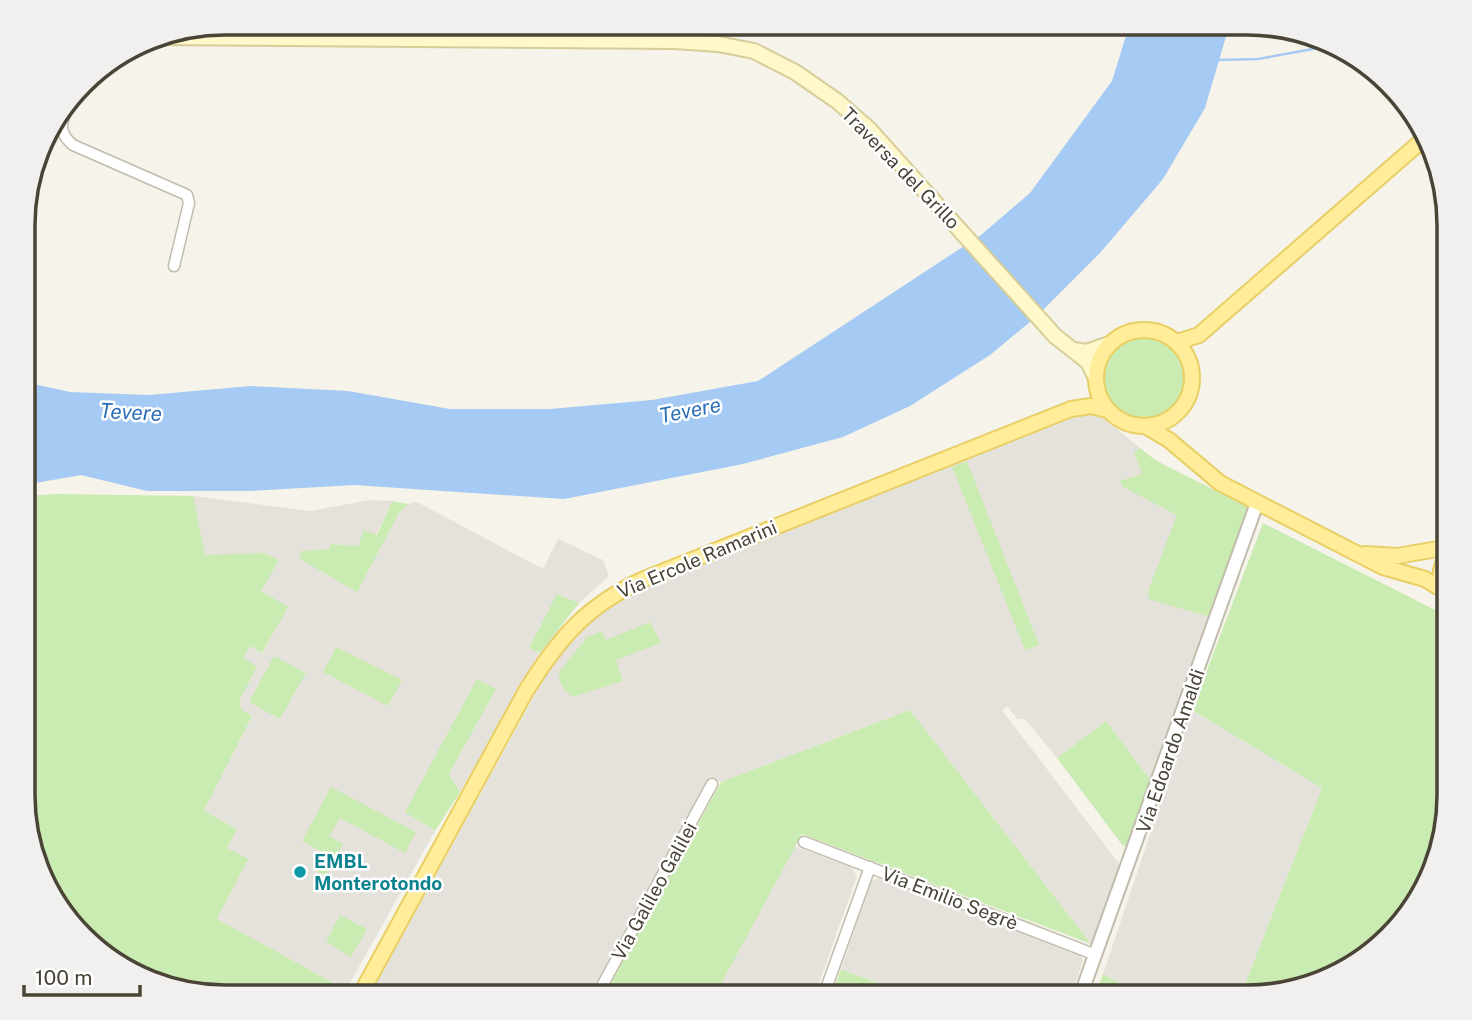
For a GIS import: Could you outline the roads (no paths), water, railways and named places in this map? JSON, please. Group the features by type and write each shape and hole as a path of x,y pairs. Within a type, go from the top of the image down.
{"main road":[{"name":"Traversa del Grillo","path":"198,37 675,41 750,50 795,72 845,108 950,217 1048,329 1088,362 1099,396 1108,410"},
{"path":"1177,342 1199,335 1420,146"},
{"path":"1073,350 1086,352 1109,344 1121,335 1143,330 1165,334 1177,342 1186,353 1193,379 1191,393 1179,412 1167,421 1147,427"},
{"path":"1096,380 1101,357 1109,344"},
{"name":"Via Ercole Ramarini","path":"1071,409 1085,398 1096,380"},
{"name":"Via Ercole Ramarini","path":"366,985 526,691 552,651 583,616 644,579 1071,409 1091,406 1108,410"},
{"path":"1108,410 1120,421 1147,427 1159,433 1220,483 1390,570 1421,578 1437,588"},
{"path":"1179,412 1178,435 1188,456"},
{"path":"1357,553 1397,555 1437,549"}],"street":[{"path":"61,129 64,137 73,145 187,195 189,203 174,266"},
{"name":"Via Edoardo Amaldi","path":"1085,985 1257,503"},
{"name":"Via Galileo Galilei","path":"603,985 712,784"},
{"name":"Via Emilio Segrè","path":"804,842 1096,955"},
{"path":"826,985 870,867"}],"water":[{"name":"Tevere","path":"1126,35 1226,35 1205,108 1163,179 1100,253 1036,317 990,355 910,406 843,437 743,464 564,499 354,485 248,491 147,491 81,475 35,483 35,384 70,392 149,395 251,386 348,391 450,409 550,409 652,400 758,381 981,235 1030,193 1112,81"}],"waterway":[{"path":"1217,60 1258,59 1318,48"}],"place":[{"name":"EMBL Monterotondo","path":"300,872"}]}
